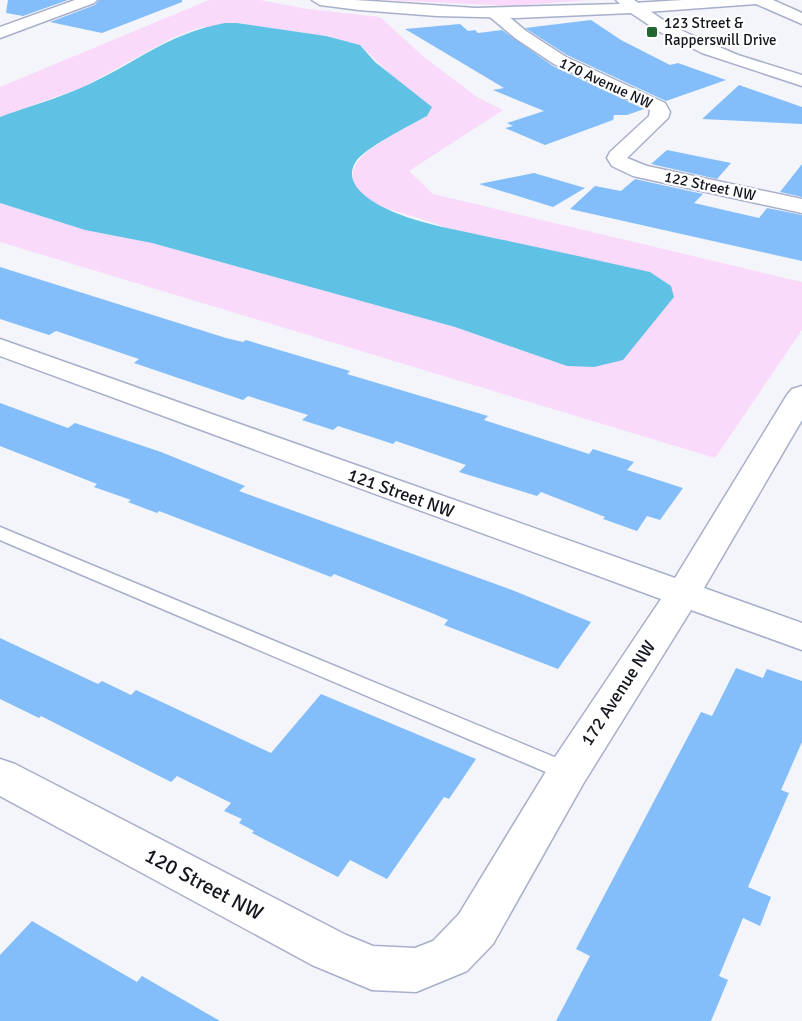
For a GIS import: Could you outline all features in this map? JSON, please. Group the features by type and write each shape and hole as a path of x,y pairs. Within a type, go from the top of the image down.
{"street":[{"path":"0,33 89,0"},
{"path":"320,0 411,11 496,14 629,4 753,0"},
{"path":"760,0 802,19"},
{"path":"629,4 671,30 724,55 802,81"},
{"name":"170 Avenue NW","path":"496,14 529,42 555,58 604,84 658,106 660,112 658,118 620,152 619,162"},
{"name":"122 Street NW","path":"619,162 641,171 802,206"},
{"name":"121 Street NW","path":"0,347 802,637"},
{"name":"172 Avenue NW","path":"416,970 450,956 476,929 568,772 682,595 802,395"},
{"name":"120 Street NW","path":"0,776 328,950 372,968 416,970"}],"lane":[{"path":"0,533 568,772"}],"shaded area":[{"path":"209,0 260,0 308,9 380,17 424,57 477,97 503,110 409,171 433,194 802,282 802,330 715,458 0,242 0,203 85,230 152,243 455,327 567,366 472,260 450,232 431,222 374,202 362,194 355,185 353,173 356,164 363,156 384,140 427,116 395,79 360,45 326,36 237,23 199,28 172,38 83,87 0,117 0,87"},
{"path":"385,0 589,0 514,6"}],"water":[{"path":"225,23 326,36 360,45 375,62 432,107 427,116 377,144 359,157 355,163 352,172 357,188 380,206 430,224 650,272 671,286 674,297 623,360 594,367 567,366 455,327 152,243 85,230 0,203 0,117 83,87 186,34"}],"building":[{"path":"8,0 68,0 23,16 6,13"},
{"path":"99,0 182,0 182,2 102,33 50,22 95,5"},
{"path":"591,20 621,40 670,65 678,63 726,80 666,101 567,55 525,28"},
{"path":"460,24 468,31 475,30 478,33 502,30 553,66 644,109 627,115 614,115 613,120 545,145 505,128 513,126 507,123 544,111 493,90 504,88 405,29"},
{"path":"739,85 802,107 802,124 702,119"},
{"path":"667,150 731,163 717,179 651,164"},
{"path":"802,164 802,197 780,192"},
{"path":"534,173 585,188 553,207 479,184"},
{"path":"635,179 703,194 694,203 759,218 767,208 802,215 802,261 570,209 595,186 621,191"},
{"path":"0,267 226,338 243,342 246,340 350,371 347,374 488,416 484,420 589,454 593,449 634,462 627,470 683,488 660,520 647,516 637,531 541,492 537,496 459,472 466,465 396,441 393,444 338,426 333,430 302,420 308,415 248,396 243,400 134,363 139,359 56,331 49,335 0,319"},
{"path":"0,403 68,428 75,423 161,452 245,486 239,491 512,590 591,622 558,669 444,625 448,620 334,574 331,577 159,511 157,513 128,502 131,500 94,487 97,484 0,446"},
{"path":"0,638 98,684 102,681 131,695 136,690 271,753 321,694 476,759 449,799 444,797 387,879 350,860 338,877 252,833 254,831 239,823 242,819 224,811 231,803 177,776 171,782 41,716 39,718 0,699"},
{"path":"736,668 763,678 767,669 802,681 802,742 781,790 789,793 748,887 771,897 760,926 743,918 719,976 728,980 711,1021 556,1021 590,956 576,949 701,712 712,716"},
{"path":"32,921 137,982 142,976 220,1021 0,1021 0,955"}],"place":[{"name":"123 Street & Rapperswill Drive","path":"652,32"}]}
